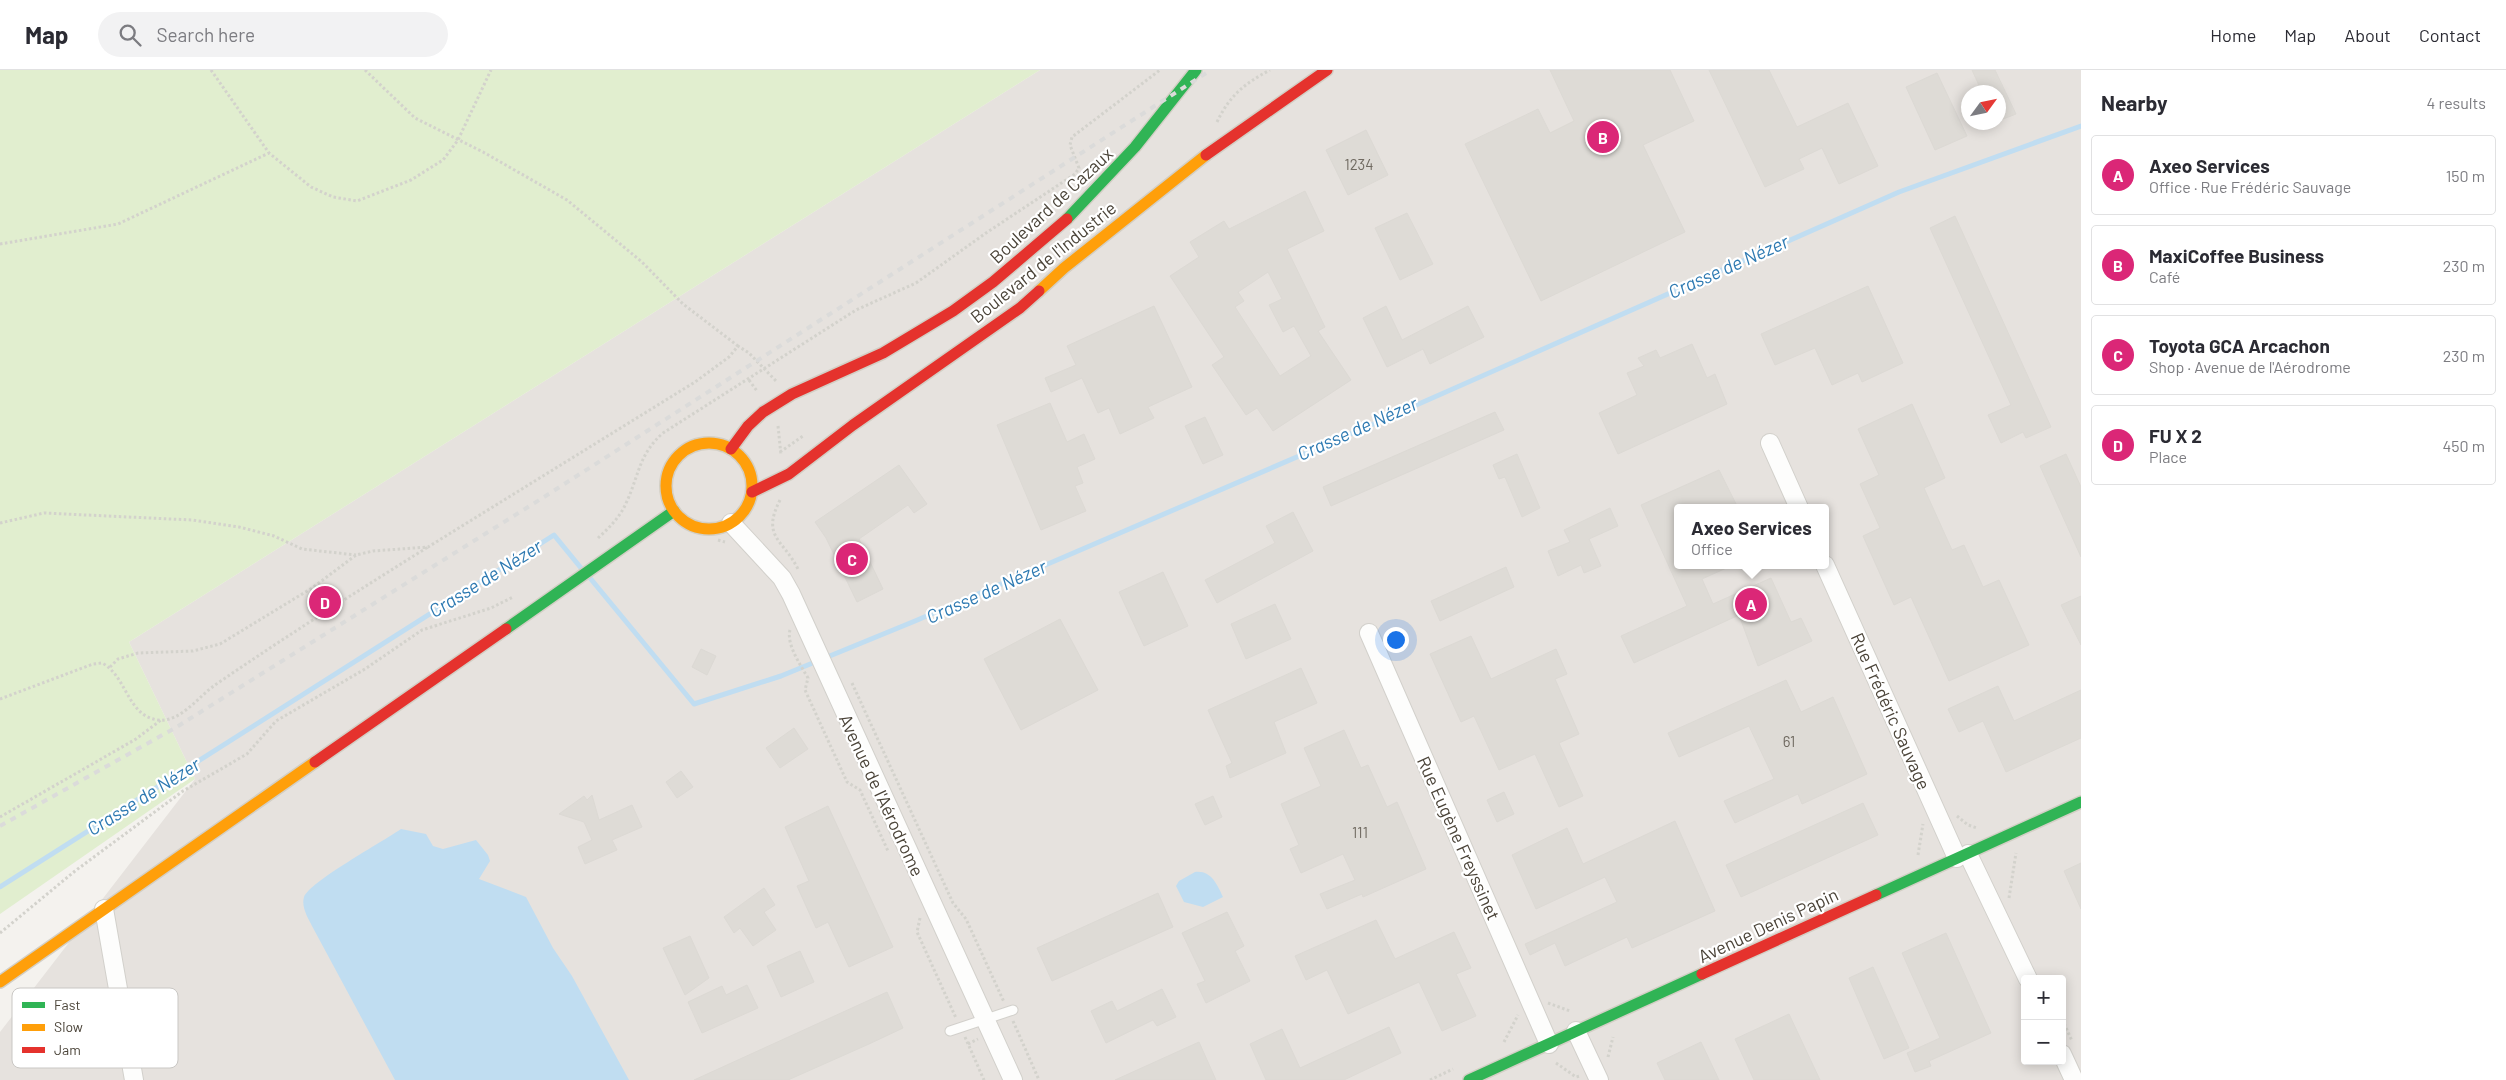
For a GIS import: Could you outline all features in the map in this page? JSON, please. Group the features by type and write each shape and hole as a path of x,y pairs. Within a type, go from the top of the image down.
{"main road":[{"name":"Boulevard de Cazaux","path":"731,449 754,419 788,397 863,364 911,338 994,283 1038,246 1085,202 1162,116 1196,70"},
{"name":"Boulevard de l'Industrie","path":"752,492 782,479 853,425 1020,308 1072,262 1193,164 1327,70"},
{"path":"703,444 717,444 731,449 741,457 748,468 752,480 752,492 748,504 731,523 713,528 694,526 683,520 674,511 668,498 666,483 670,469 678,457 689,448 703,444"},
{"path":"0,982 674,511"},
{"name":"Avenue Denis Papin","path":"1469,1080 2081,802"}],"street":[{"path":"1770,443 1797,504"},
{"name":"Avenue de l'Aérodrome","path":"731,523 782,578 1014,1080"},
{"name":"Rue Frédéric Sauvage","path":"1827,569 1963,856 2026,975"},
{"name":"Rue Eugène Freyssinet","path":"1369,633 1549,1044"},
{"path":"104,909 118,988"},
{"path":"1576,1032 1599,1080"},
{"path":"2066,1063 2074,1080"}],"lane":[{"path":"950,1031 1011,1011"}],"path":[{"path":"211,70 269,153 311,186 333,196 357,201 432,169 443,160 458,140 491,70"},
{"path":"365,70 415,118 566,200 642,262 683,304 766,369 788,397"},
{"path":"594,541 621,514 628,500 638,468 656,439 866,304 916,283 986,233 1075,174 1078,168 1070,145 1072,137 1160,70"},
{"path":"0,244 118,224 269,153"},
{"path":"0,817 113,752 162,720 181,712 207,690 239,668 428,547 695,382 729,357 738,346"},
{"path":"780,452 783,495 772,515 773,532 800,574"},
{"path":"0,523 44,513 192,520 239,527 274,536 302,549 356,555 374,551 428,547"},
{"path":"718,540 731,545"},
{"path":"110,668 118,659 138,653 193,651 220,644 312,588 356,555"},
{"path":"0,933 75,871 183,790 247,754 276,721 365,669 422,630 491,608 520,592"},
{"path":"792,623 788,635 808,678 805,690 847,782 860,790 888,852"},
{"path":"0,699 93,664 102,663 118,676 137,709 149,717 162,720"},
{"path":"848,674 953,903 966,919 1011,1011 1039,1080"},
{"path":"2011,904 2008,895 2017,849"},
{"path":"916,912 920,920 917,932 984,1080"}],"shaded area":[{"path":"1040,70 2081,70 2081,1080 0,1080 0,1032 12,1016 12,1068 178,1068 178,988 34,988 195,779 129,642"}],"green space":[{"path":"0,70 1040,70 129,642 195,779 0,914"}],"water":[{"path":"401,829 426,834 433,846 443,849 476,840 488,855 490,861 479,879 526,897 629,1080 395,1080 309,919 303,901 309,890 319,882"},
{"path":"1195,872 1205,873 1213,879 1223,897 1203,907 1184,902 1176,886 1179,881"}],"building":[{"path":"1550,70 1670,70 1694,121 1643,145 1685,232 1541,301 1465,144 1538,109 1550,133 1574,121"},
{"path":"1709,70 1769,70 1797,127 1848,103 1878,166 1839,184 1822,148 1799,159 1804,169 1765,187"},
{"path":"1972,70 1995,70 2002,85 1979,85"},
{"path":"1937,73 1961,123 1961,130 1964,130 1967,136 1935,150 1906,87"},
{"path":"2006,93 2016,114 2006,118"},
{"path":"1366,130 1388,175 1348,195 1326,150"},
{"path":"1305,191 1324,231 1287,249 1325,327 1318,331 1351,380 1273,431 1257,408 1246,415 1212,365 1224,357 1170,276 1199,257 1190,242 1224,221 1229,229","holes":["1268,272 1282,299 1269,305 1283,332 1294,326 1311,356 1280,376 1235,307 1244,301 1238,292"]},
{"path":"1407,213 1433,264 1400,280 1375,228"},
{"path":"1955,216 2051,427 2026,438 2023,432 2001,443 1988,415 2011,405 1930,228"},
{"path":"1868,286 1903,363 1862,382 1858,373 1832,385 1815,348 1775,365 1761,334"},
{"path":"1154,306 1192,387 1148,407 1154,418 1120,434 1109,408 1098,413 1082,378 1051,392 1045,378 1076,365 1067,346"},
{"path":"1386,306 1402,340 1468,306 1484,337 1430,364 1423,349 1387,367 1363,318"},
{"path":"1692,344 1707,378 1715,374 1727,404 1618,454 1599,413 1637,395 1627,373 1644,366 1638,358 1656,350 1660,358"},
{"path":"1050,403 1067,442 1084,434 1095,459 1077,467 1083,483 1075,486 1086,511 1041,530 997,425"},
{"path":"1912,404 1945,478 1924,488 1952,550 1964,545 1983,587 1999,580 2029,645 1949,681 1911,597 1894,605 1863,536 1880,528 1860,484 1879,475 1858,429"},
{"path":"1495,412 1504,430 1331,506 1323,487"},
{"path":"1205,417 1223,455 1203,464 1185,426"},
{"path":"1517,454 1540,508 1522,517 1505,477 1499,479 1493,465"},
{"path":"2066,454 2081,487 2081,557 2040,466"},
{"path":"899,465 927,504 914,513 908,505 859,539 883,589 857,602 826,538 815,522"},
{"path":"1719,470 1736,504 1674,504 1674,569 1724,569 1702,579 1713,604 1771,578 1791,622 1801,618 1812,641 1758,666 1739,615 1634,663 1621,636 1687,606 1641,505"},
{"path":"1610,508 1618,526 1589,539 1601,566 1584,573 1581,565 1558,576 1548,551 1570,542 1564,530"},
{"path":"1293,512 1313,551 1217,603 1205,580 1275,543 1266,526"},
{"path":"1506,567 1514,587 1440,621 1431,601"},
{"path":"1163,572 1188,626 1144,646 1119,592"},
{"path":"2081,596 2081,645 2061,605"},
{"path":"1275,604 1291,639 1246,659 1231,624"},
{"path":"1060,619 1098,690 1021,730 984,659"},
{"path":"1471,636 1491,679 1556,649 1567,674 1555,679 1579,734 1559,743 1583,796 1559,807 1535,754 1499,770 1474,716 1461,722 1430,654"},
{"path":"701,649 716,656 707,675 692,667"},
{"path":"1301,668 1317,703 1274,722 1286,753 1230,778 1226,766 1232,763 1208,710"},
{"path":"1786,680 1801,712 1833,697 1867,774 1802,804 1798,794 1735,823 1724,801 1774,779 1749,726 1679,757 1668,733"},
{"path":"1998,686 2014,721 2081,690 2081,738 2006,772 1983,721 1959,732 1948,709"},
{"path":"794,728 808,749 780,768 766,748"},
{"path":"1344,730 1361,768 1368,765 1387,807 1397,802 1426,869 1363,897 1362,894 1327,909 1320,894 1355,880 1343,854 1301,873 1290,849 1299,845 1281,804 1321,786 1304,748"},
{"path":"681,771 693,787 677,798 666,782"},
{"path":"1504,792 1514,814 1497,822 1487,800"},
{"path":"592,795 599,820 632,805 642,827 612,840 617,850 585,864 578,847 592,840 584,822 559,814 584,796 587,800"},
{"path":"1213,796 1222,817 1205,825 1195,804"},
{"path":"1863,803 1878,835 1741,897 1726,865"},
{"path":"828,806 893,947 849,967 828,922 816,928 797,886 809,881 785,827"},
{"path":"1675,821 1715,911 1632,948 1627,937 1565,966 1555,943 1530,955 1525,944 1617,902 1605,877 1536,909 1512,855 1567,828 1583,864"},
{"path":"2081,863 2081,909 2064,871"},
{"path":"764,888 775,905 764,912 776,930 753,946 740,928 734,933 724,917"},
{"path":"1158,893 1173,927 1052,981 1037,948"},
{"path":"1227,912 1244,946 1235,951 1250,981 1206,1003 1197,984 1205,981 1182,933"},
{"path":"1376,920 1395,959 1454,932 1471,968 1456,974 1476,1016 1442,1031 1419,982 1348,1014 1327,970 1306,980 1295,956"},
{"path":"1946,933 1991,1033 1929,1061 1931,1066 1915,1072 1907,1053 1940,1038 1902,953"},
{"path":"690,936 709,978 685,995 663,948"},
{"path":"800,951 814,982 781,997 767,966"},
{"path":"1873,967 1909,1048 1884,1059 1849,978"},
{"path":"747,985 758,1008 702,1033 688,1002 722,986 726,995"},
{"path":"1162,989 1176,1017 1157,1026 1153,1020 1106,1043 1091,1011 1112,1001 1117,1011"},
{"path":"887,992 903,1028 869,1044 788,1080 694,1080"},
{"path":"1789,1014 1820,1080 1754,1080 1735,1039"},
{"path":"1389,1027 1401,1053 1344,1080 1266,1080 1250,1044 1282,1029 1300,1068"},
{"path":"1199,1042 1216,1080 1115,1080"},
{"path":"1701,1042 1719,1080 1665,1080 1657,1063"}],"waterway":[{"name":"Crasse de Nézer","path":"590,578 694,704 781,676 915,621 1362,429 1899,192 2081,126"},
{"name":"Crasse de Nézer","path":"0,887 554,535 581,568"}],"railway":[{"path":"0,826 175,728 544,497 1211,70"}],"traffic: fast":[{"path":"1067,219 1135,147 1196,70"},
{"path":"506,629 674,511"},
{"path":"1876,895 2081,802"},
{"path":"1469,1080 1702,974"}],"traffic: slow":[{"path":"1039,291 1064,268 1206,155"},
{"path":"709,443 725,447 739,456 748,470 752,486 748,502 739,516 725,525 709,529 693,525 679,516 670,502 666,486 670,470 679,456 693,447 709,443"},
{"path":"0,982 315,762"}],"traffic: jam":[{"path":"1206,155 1327,70"},
{"path":"731,449 748,426 763,412 792,394 883,353 953,311 993,282 1067,219"},
{"path":"752,492 789,474 853,425 1020,308 1039,291"},
{"path":"315,762 506,629"},
{"path":"1702,974 1876,895"}],"place":[{"name":"MaxiCoffee Business","path":"1603,137"},
{"name":"Toyota GCA Arcachon","path":"852,559"},
{"name":"FU X 2","path":"325,602"},
{"name":"Axeo Services","path":"1751,604"}]}
